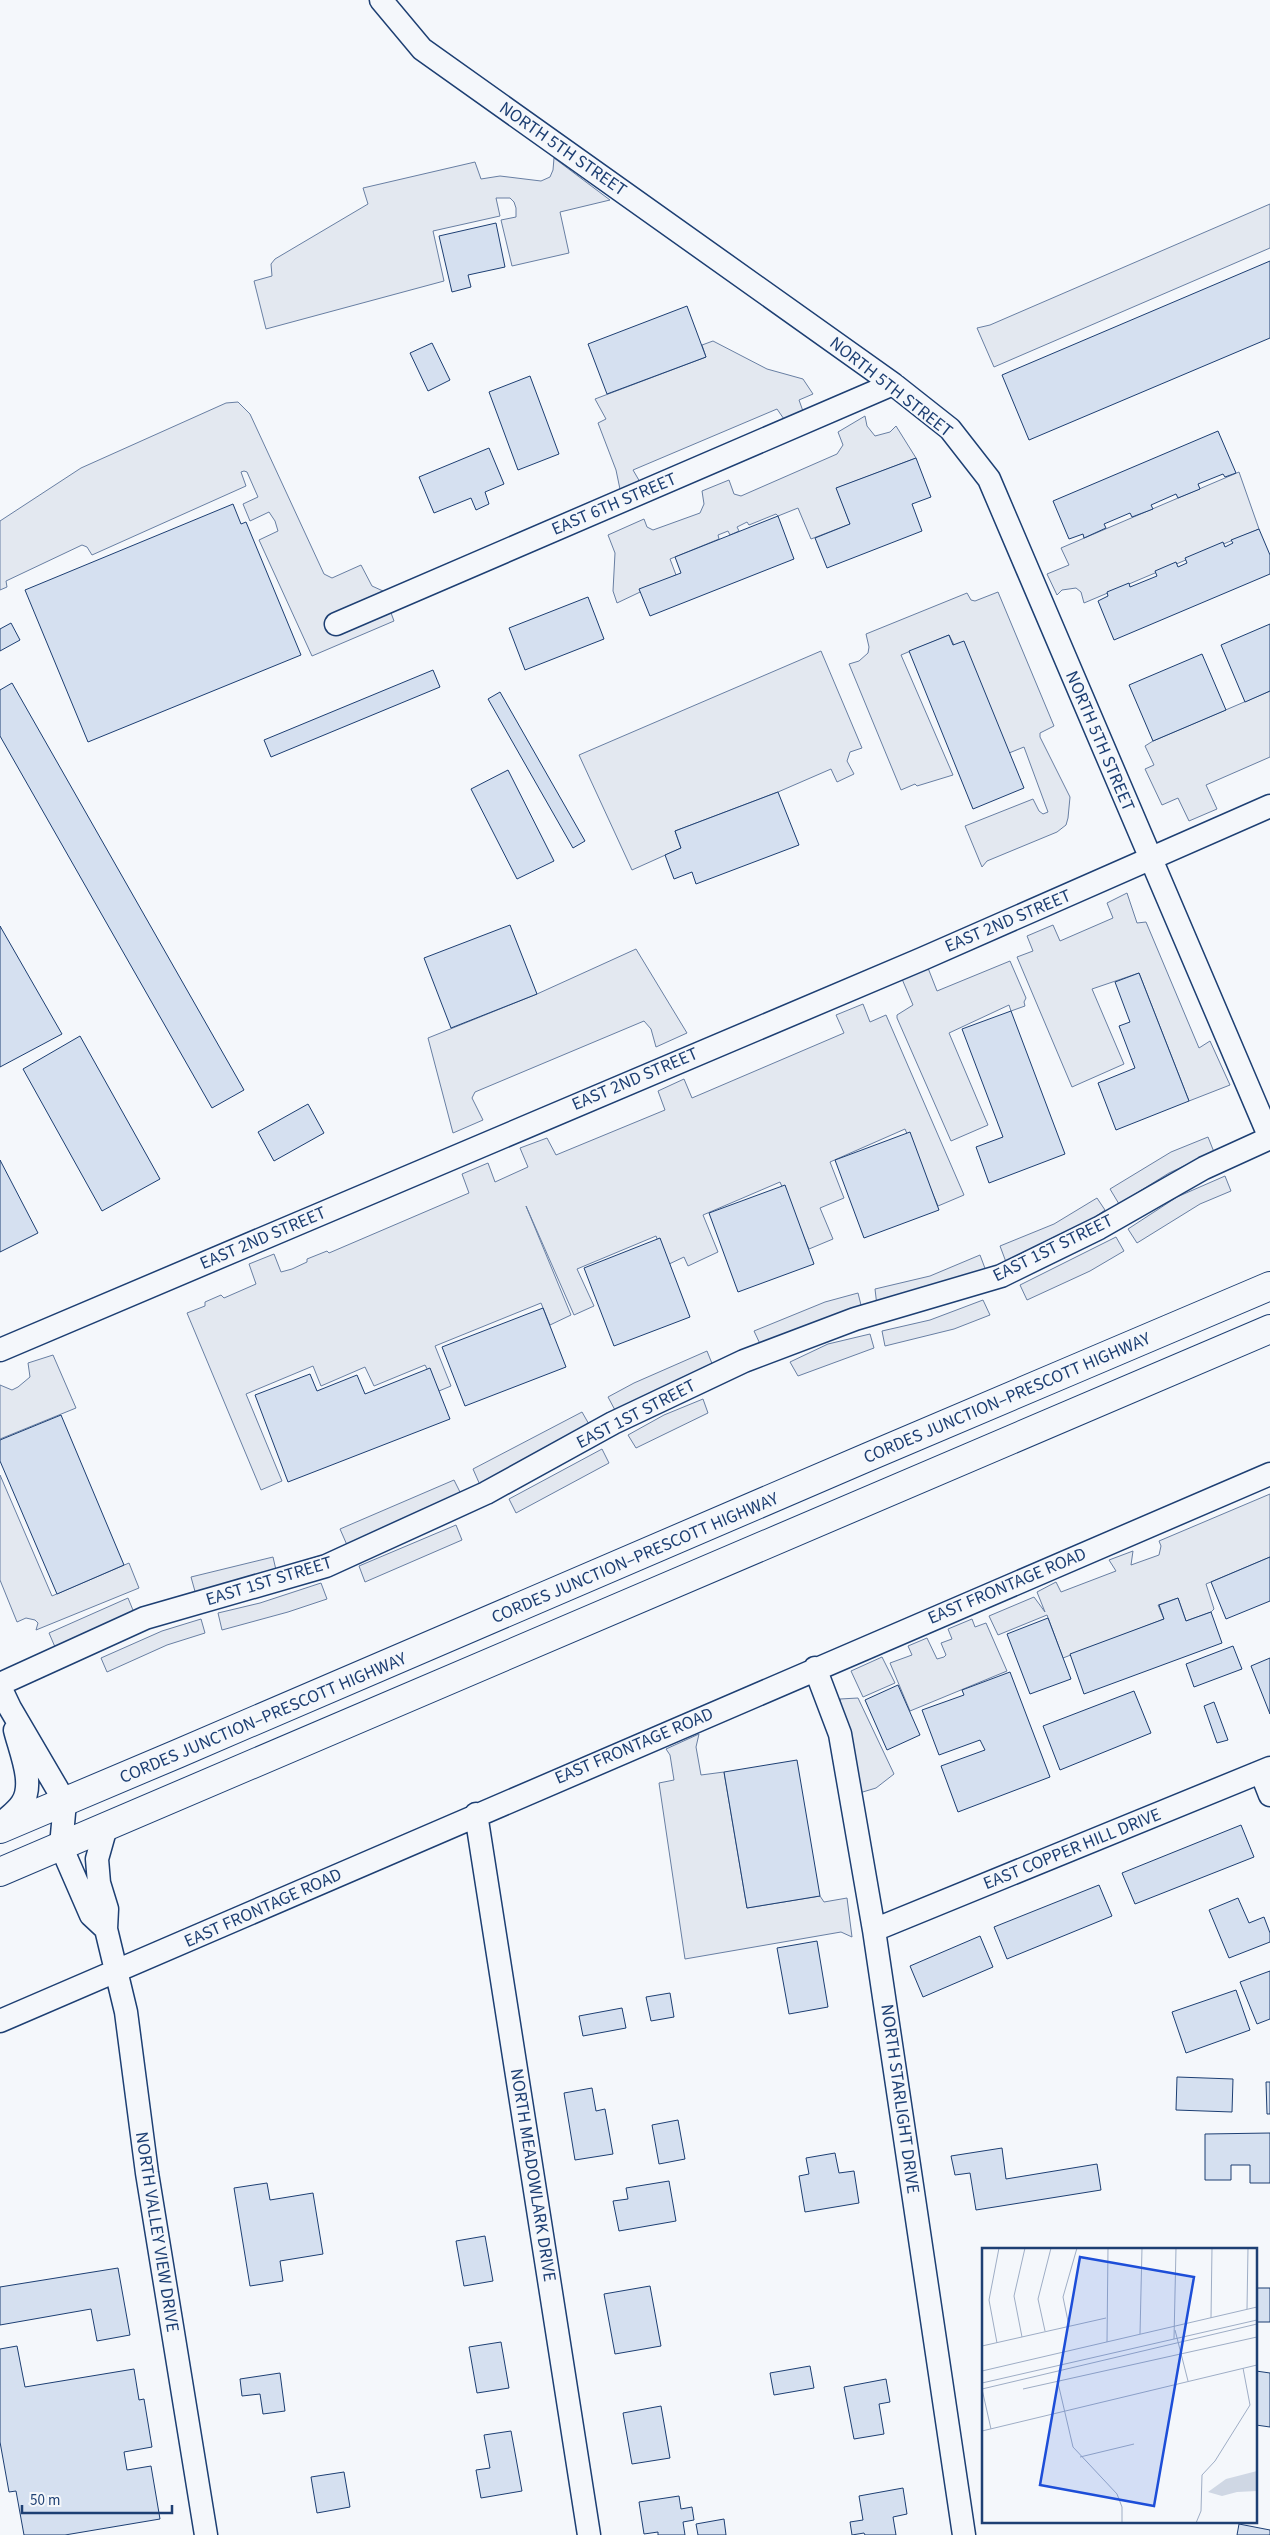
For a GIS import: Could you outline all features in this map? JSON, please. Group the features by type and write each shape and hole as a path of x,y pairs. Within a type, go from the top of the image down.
{"main road":[{"name":"CORDES JUNCTION–PRESCOTT HIGHWAY","path":"0,1829 1270,1286"},
{"path":"0,1872 1270,1329"}],"street":[{"name":"NORTH 5TH STREET","path":"382,0 422,49 892,384 950,429 989,479 1270,1138"},
{"name":"EAST 6TH STREET","path":"336,624 892,384"},
{"name":"EAST 2ND STREET","path":"0,1350 1151,860 1270,806"},
{"name":"EAST 1ST STREET","path":"0,1686 145,1618 326,1566 486,1493 614,1423 744,1361 855,1319 1001,1276 1098,1228 1204,1168 1270,1138"},
{"name":"EAST FRONTAGE ROAD","path":"0,2021 476,1814 1270,1474"},
{"name":"NORTH STARLIGHT DRIVE","path":"815,1668 840,1734 874,1930 964,2535"},
{"path":"0,1686 10,1708 65,1802"},
{"path":"0,1825 22,1803 27,1781 10,1708"},
{"path":"1266,1770 1270,1794"},
{"name":"EAST COPPER HILL DRIVE","path":"874,1930 1266,1770"},
{"name":"NORTH VALLEY VIEW DRIVE","path":"65,1802 61,1846 91,1915 106,1929"},
{"name":"NORTH MEADOWLARK DRIVE","path":"476,1814 589,2535"},
{"name":"NORTH VALLEY VIEW DRIVE","path":"106,1827 98,1849 99,1883 107,1909 106,1929 126,2012 147,2173 206,2535"}],"shaded area":[{"path":"554,158 610,200 560,212 569,253 512,266 501,220 516,217 516,208 510,198 496,198 500,216 433,231 444,281 266,329 254,281 272,276 271,264 275,259 368,204 363,188 475,162 481,179 500,176 541,181 550,177"},
{"path":"1270,204 1270,248 994,367 977,328 990,325"},
{"path":"713,341 767,369 803,379 813,394 799,400 804,414 786,422 777,409 633,470 640,482 621,494 616,470 598,423 606,419 595,399 706,357 702,345"},
{"path":"238,402 250,414 324,574 332,578 361,565 372,586 383,591 394,621 312,656 259,540 278,531 275,521 269,512 250,521 243,504 258,497 247,472 244,471 241,472 246,486 92,555 87,547 82,545 6,581 7,587 0,590 0,521 81,468 226,403"},
{"path":"865,416 867,426 875,436 890,432 896,426 916,458 837,488 850,524 811,539 798,508 778,516 776,514 749,525 747,522 737,527 739,531 730,535 728,531 718,535 719,539 670,559 676,575 617,603 613,591 615,553 608,535 644,519 647,527 653,530 700,513 704,504 702,491 729,480 734,494 741,496 837,454 843,445 838,432"},
{"path":"1239,472 1259,529 1084,603 1081,592 1076,588 1062,590 1057,595 1047,574 1069,565 1061,548"},
{"path":"998,592 1054,726 1040,733 1040,737 1070,797 1066,825 1057,832 987,861 982,867 965,826 1033,799 1039,811 1043,814 1048,812 1024,747 1009,753 949,635 901,655 953,775 917,786 915,784 901,790 849,664 859,661 868,653 869,647 866,634 967,593 971,600 975,601"},
{"path":"821,651 862,748 850,752 847,761 854,774 837,782 831,769 778,792 675,831 681,848 632,870 579,755"},
{"path":"1270,691 1270,757 1206,785 1217,809 1189,821 1178,798 1162,805 1145,769 1154,765 1145,746"},
{"path":"1127,893 1137,923 1146,922 1199,1048 1210,1041 1230,1085 1189,1101 1139,973 1092,989 1124,1064 1072,1087 1017,957 1033,951 1027,936 1053,925 1060,941 1113,918 1107,903"},
{"path":"636,949 687,1033 656,1047 651,1029 644,1021 475,1092 472,1098 483,1120 453,1133 428,1038 537,994"},
{"path":"1010,961 1026,998 1025,1006 1011,1011 1009,1005 949,1033 988,1125 951,1141 897,1018 897,1015 913,1005 902,979 928,968 937,991"},
{"path":"863,1004 870,1022 886,1015 964,1195 938,1206 905,1129 830,1162 844,1198 820,1208 833,1239 809,1249 780,1182 703,1215 718,1252 688,1266 684,1257 667,1265 656,1236 577,1269 594,1306 574,1315 526,1206 571,1315 550,1325 541,1303 435,1346 451,1386 439,1391 425,1365 374,1386 365,1367 321,1386 313,1366 246,1394 282,1481 261,1490 187,1313 205,1306 205,1302 221,1295 224,1298 256,1284 249,1264 274,1254 281,1272 292,1269 307,1262 307,1259 327,1251 329,1253 469,1193 462,1174 488,1163 495,1182 528,1167 520,1148 547,1138 556,1155 665,1110 658,1091 684,1079 692,1098 844,1033 836,1015"},
{"path":"1208,1137 1214,1152 1169,1173 1119,1204 1110,1189 1171,1152"},
{"path":"1225,1176 1231,1191 1200,1204 1137,1243 1128,1229 1177,1197"},
{"path":"1097,1198 1105,1210 1078,1229 1006,1262 1000,1246 1054,1224"},
{"path":"1116,1237 1124,1251 1090,1271 1027,1300 1020,1285"},
{"path":"980,1255 986,1271 877,1306 875,1289 930,1276"},
{"path":"858,1293 862,1309 761,1346 754,1331 825,1302"},
{"path":"983,1300 990,1315 954,1329 885,1346 882,1331 930,1320"},
{"path":"870,1334 874,1348 798,1376 790,1362 828,1344"},
{"path":"707,1351 713,1366 616,1412 608,1397 634,1383"},
{"path":"53,1355 76,1408 0,1439 0,1385 12,1390 18,1387 30,1377 28,1363"},
{"path":"703,1399 708,1413 636,1448 628,1435 664,1415"},
{"path":"582,1412 590,1426 480,1485 473,1469"},
{"path":"602,1449 609,1463 516,1513 509,1499"},
{"path":"0,1475 52,1596 129,1563 139,1588 36,1630 38,1623 35,1620 26,1618 17,1622 0,1580"},
{"path":"454,1480 461,1494 347,1545 340,1529"},
{"path":"1270,1494 1270,1557 1206,1584 1214,1609 1211,1612 1186,1621 1178,1598 1158,1605 1164,1619 1063,1658 1047,1615 998,1635 989,1616 1034,1597 1045,1612 1037,1592 1056,1582 1061,1592 1116,1571 1109,1560 1133,1551 1131,1565 1159,1555 1161,1546 1159,1541"},
{"path":"456,1525 462,1540 365,1582 359,1566"},
{"path":"273,1557 276,1570 196,1595 191,1577"},
{"path":"321,1583 327,1599 222,1630 218,1613 260,1603"},
{"path":"128,1598 135,1615 55,1647 49,1633"},
{"path":"201,1619 205,1633 167,1645 107,1672 101,1658 162,1631"},
{"path":"972,1619 975,1627 986,1623 1007,1671 910,1711 890,1663 912,1655 908,1646 927,1638 937,1659 944,1657 946,1655 941,1643 952,1639 948,1629"},
{"path":"882,1657 895,1683 863,1697 851,1671"},
{"path":"858,1698 894,1774 876,1788 856,1794 840,1699"},
{"path":"699,1734 696,1747 701,1775 724,1772 747,1908 820,1896 824,1902 847,1898 852,1937 841,1932 685,1959 659,1783 674,1780 670,1755 666,1749"}],"building":[{"path":"496,223 505,267 468,275 471,287 452,292 439,236"},
{"path":"1270,261 1270,338 1029,440 1002,375"},
{"path":"687,306 706,357 607,394 588,344"},
{"path":"432,343 450,380 428,391 410,353"},
{"path":"530,376 559,454 518,470 489,392"},
{"path":"1218,431 1236,473 1225,477 1223,474 1198,484 1200,489 1178,498 1176,494 1151,505 1153,509 1132,517 1130,513 1104,524 1106,528 1084,538 1083,534 1069,539 1053,501"},
{"path":"489,448 504,484 485,492 489,504 476,510 471,498 434,513 419,477"},
{"path":"916,458 931,497 912,504 922,531 827,568 815,538 850,524 836,488"},
{"path":"233,504 241,524 246,522 301,655 88,742 25,590"},
{"path":"778,516 794,559 650,616 639,589 681,573 675,557"},
{"path":"1259,529 1270,555 1270,574 1114,640 1098,601 1108,596 1107,592 1129,583 1130,587 1157,576 1155,571 1176,562 1178,567 1187,563 1185,558 1223,542 1225,547 1233,543 1231,540"},
{"path":"588,597 604,639 525,670 509,628"},
{"path":"11,623 20,640 0,651 0,629"},
{"path":"1270,624 1270,691 1245,702 1221,645"},
{"path":"949,635 953,645 964,641 1024,788 973,809 909,651"},
{"path":"1202,654 1226,710 1153,741 1129,685"},
{"path":"433,670 440,687 271,757 264,740"},
{"path":"12,683 244,1090 212,1108 0,736 0,690"},
{"path":"500,692 585,841 573,848 488,699"},
{"path":"508,770 554,861 517,879 471,789"},
{"path":"778,792 799,845 696,884 692,872 674,879 665,855 681,848 675,831"},
{"path":"510,925 537,994 451,1028 424,958"},
{"path":"0,926 62,1034 0,1067"},
{"path":"1139,973 1189,1101 1116,1130 1098,1083 1135,1068 1119,1026 1130,1022 1115,982"},
{"path":"1011,1011 1065,1154 989,1183 976,1147 1003,1137 962,1029"},
{"path":"80,1036 160,1179 102,1211 23,1069"},
{"path":"308,1104 324,1133 274,1161 258,1132"},
{"path":"910,1132 939,1210 864,1238 835,1160"},
{"path":"0,1160 38,1233 0,1252"},
{"path":"785,1185 814,1264 738,1292 709,1213"},
{"path":"660,1238 690,1317 614,1346 584,1268"},
{"path":"543,1308 566,1367 465,1406 442,1347"},
{"path":"430,1368 450,1419 288,1482 255,1395 310,1374 317,1391 357,1375 365,1394"},
{"path":"61,1415 124,1565 57,1594 0,1461 0,1440"},
{"path":"1270,1557 1270,1601 1226,1619 1211,1582"},
{"path":"1178,1598 1186,1621 1211,1612 1222,1643 1084,1694 1070,1654 1164,1619 1159,1605"},
{"path":"1048,1618 1071,1679 1030,1694 1007,1634"},
{"path":"1233,1646 1242,1669 1194,1687 1186,1664"},
{"path":"1270,1658 1270,1714 1251,1666"},
{"path":"1010,1672 1050,1777 958,1812 941,1766 985,1750 980,1740 939,1755 922,1710 964,1695 962,1690"},
{"path":"898,1685 920,1735 887,1750 865,1700"},
{"path":"1134,1691 1151,1733 1060,1770 1043,1726"},
{"path":"1214,1702 1228,1740 1217,1743 1204,1706"},
{"path":"797,1760 820,1896 747,1908 724,1772"},
{"path":"1241,1825 1254,1857 1135,1904 1122,1873"},
{"path":"1099,1885 1112,1916 1007,1959 994,1927"},
{"path":"1238,1898 1249,1923 1264,1917 1270,1933 1270,1942 1229,1958 1209,1910"},
{"path":"980,1936 993,1967 923,1997 910,1966"},
{"path":"817,1941 828,2007 789,2014 777,1948"},
{"path":"1270,1971 1270,2019 1257,2024 1240,1982"},
{"path":"1236,1990 1250,2030 1186,2053 1172,2012"},
{"path":"670,1993 674,2017 651,2021 646,1997"},
{"path":"622,2008 626,2028 583,2036 579,2016"},
{"path":"1177,2077 1233,2079 1232,2112 1176,2110"},
{"path":"1266,2082 1270,2082 1270,2114 1267,2114"},
{"path":"592,2088 596,2111 605,2109 613,2154 575,2160 564,2093"},
{"path":"678,2120 685,2159 659,2164 652,2125"},
{"path":"1270,2133 1270,2183 1250,2183 1250,2165 1231,2165 1231,2180 1205,2180 1205,2134"},
{"path":"1002,2148 1006,2179 1097,2164 1101,2190 976,2210 970,2173 955,2175 951,2156"},
{"path":"835,2153 839,2173 854,2171 859,2203 805,2212 799,2176 809,2174 806,2158"},
{"path":"669,2181 676,2221 619,2231 613,2201 628,2199 626,2188"},
{"path":"267,2183 270,2200 313,2193 323,2254 280,2261 283,2281 250,2286 234,2188"},
{"path":"485,2236 493,2281 464,2286 456,2241"},
{"path":"118,2268 130,2335 97,2341 91,2309 0,2325 0,2287"},
{"path":"650,2286 661,2346 615,2354 604,2294"},
{"path":"1258,2288 1270,2288 1270,2322 1258,2322"},
{"path":"501,2342 509,2388 477,2393 469,2347"},
{"path":"17,2346 25,2387 134,2369 139,2400 144,2399 152,2447 124,2452 127,2470 151,2466 160,2519 65,2535 24,2535 16,2491 9,2492 0,2442 0,2349"},
{"path":"810,2366 814,2388 774,2395 770,2373"},
{"path":"1258,2371 1270,2373 1270,2427 1258,2425"},
{"path":"280,2373 285,2411 263,2414 260,2394 242,2396 240,2379"},
{"path":"886,2379 890,2402 879,2404 884,2434 854,2439 844,2387"},
{"path":"661,2406 670,2458 632,2464 623,2413"},
{"path":"511,2431 522,2491 481,2498 476,2470 490,2468 484,2435"},
{"path":"344,2472 350,2507 317,2513 311,2477"},
{"path":"903,2488 907,2514 893,2517 896,2535 865,2535 864,2533 852,2535 850,2522 863,2520 859,2496"},
{"path":"679,2496 681,2509 692,2507 694,2520 683,2522 685,2535 658,2535 658,2532 644,2534 639,2502"},
{"path":"724,2519 726,2535 698,2535 696,2524"},
{"path":"1239,2524 1270,2530 1270,2535 1237,2535"}]}
